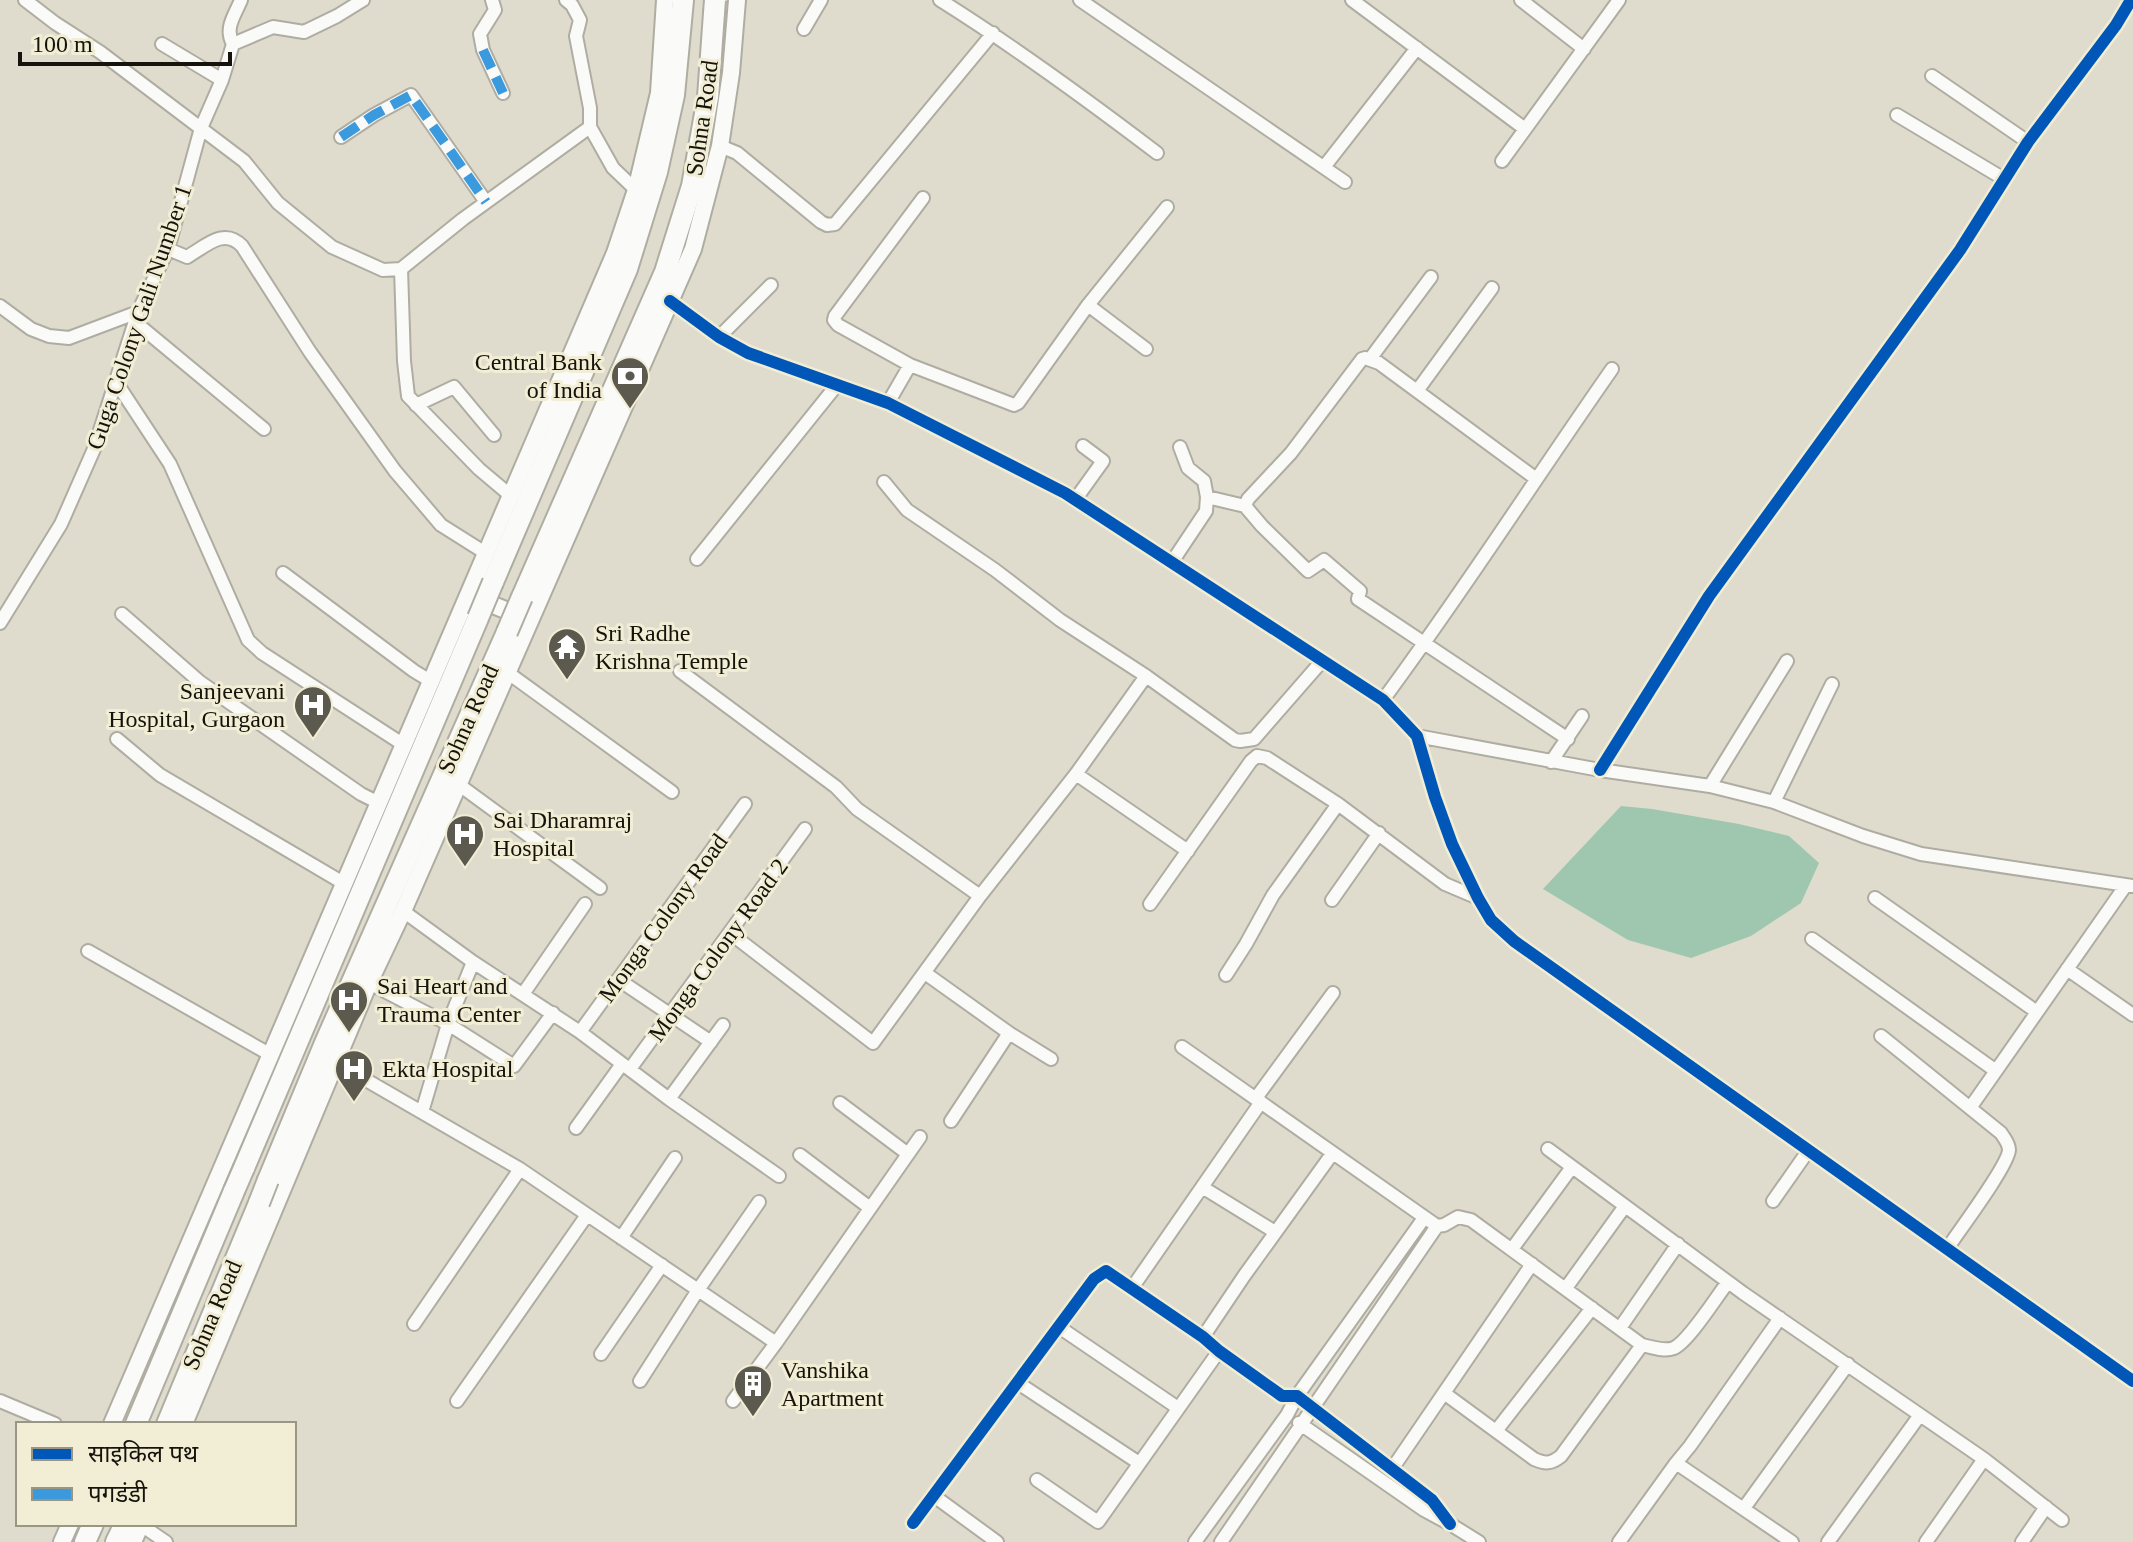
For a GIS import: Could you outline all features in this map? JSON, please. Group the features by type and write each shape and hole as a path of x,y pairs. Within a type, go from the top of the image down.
{"highway":[{"name":"Sohna Road","path":"137,1422 627,269 657,172 674,95 677,3"},
{"name":"Sohna Road","path":"168,1422 269,1202 268,1180 325,1043 665,272 692,186 708,97 714,4"},
{"path":"116,1542 134,1526"}],"main road":[{"path":"185,1422 269,1202 403,911 693,249 720,146 731,73 737,1 714,4"},
{"path":"113,1422 615,253 636,190 677,3"},
{"path":"469,595 530,621"},
{"path":"220,1170 269,1202"}],"street":[{"path":"25,0 100,52 244,161 278,203 332,247 383,270 401,269 486,202 590,127"},
{"name":"Guga Colony Gali Number 1","path":"0,623 61,524 94,449 137,317 168,249 201,128 222,80 233,44 228,35 229,28 241,0"},
{"path":"233,44 273,27 304,32 363,0"},
{"path":"492,0 495,10 480,34 483,50 503,93"},
{"path":"566,0 580,20 576,36 590,108 590,127 613,168 636,190"},
{"path":"804,29 821,0"},
{"path":"940,0 993,33 1157,153"},
{"path":"1080,0 1345,182"},
{"path":"1352,0 1525,129"},
{"path":"1521,0 1584,49"},
{"path":"1502,161 1619,0"},
{"path":"1600,770 1709,596 1960,250 2028,142 2116,25 2131,0"},
{"path":"720,146 737,153 821,222 835,224 993,33"},
{"path":"162,44 222,80"},
{"path":"1324,167 1417,48"},
{"path":"1932,76 2028,142"},
{"path":"341,137 411,95 486,202"},
{"path":"1897,115 2004,179"},
{"path":"923,198 834,320 910,365 1009,404 1016,404 1088,305 1167,207"},
{"path":"168,249 187,257 220,238 235,238 310,352 395,471 441,525 487,554"},
{"path":"401,269 408,396 479,469 511,496"},
{"path":"1370,359 1431,277"},
{"path":"719,337 771,285"},
{"path":"1417,391 1492,288"},
{"path":"670,301 719,337 764,360 888,403 1075,500 1383,700 1417,736 1452,844 1491,920 1514,941 2133,1381"},
{"path":"1088,305 1146,349"},
{"path":"0,306 31,329 49,336 69,338 137,317 264,429"},
{"path":"1245,506 1291,453 1362,359 1379,363 1535,478"},
{"path":"888,403 910,365"},
{"path":"1383,700 1465,587 1535,478 1612,369"},
{"path":"116,382 170,464 248,640 262,653 404,745"},
{"path":"697,559 836,386"},
{"path":"416,405 454,387 494,435"},
{"path":"1075,500 1103,461 1083,446"},
{"path":"1172,562 1206,511 1207,497 1204,481 1188,468 1180,447"},
{"path":"884,482 907,510 995,570 1060,620 1146,676 1228,736 1240,741 1254,739 1322,661"},
{"path":"1207,497 1245,506 1308,571 1324,560 1360,591 1358,599 1568,739"},
{"path":"283,573 432,682"},
{"path":"122,614 200,682 361,794 379,803"},
{"path":"1710,786 1787,661"},
{"path":"680,671 826,779 857,809 980,896"},
{"path":"507,672 672,792"},
{"path":"730,933 873,1043 1146,676"},
{"path":"1774,802 1832,684"},
{"path":"1551,762 1582,716"},
{"path":"1417,736 1551,762 1710,786 1774,802 1921,854 2129,886 1970,1108"},
{"path":"117,739 160,775 345,884"},
{"path":"1150,904 1257,756 1267,758 1338,804 1445,884 1478,898"},
{"path":"1076,774 1188,851"},
{"path":"458,784 600,888"},
{"name":"Monga Colony Road","path":"580,1032 745,804"},
{"path":"1226,975 1273,895 1338,804"},
{"name":"Monga Colony Road 2","path":"576,1128 671,1015 805,829"},
{"path":"1332,900 1379,833"},
{"path":"1875,898 2037,1012"},
{"path":"523,994 585,904"},
{"path":"403,911 473,962 580,1032 779,1176"},
{"path":"1812,939 1996,1071"},
{"path":"88,951 271,1055"},
{"path":"422,1112 448,1024 473,962"},
{"path":"2067,969 2131,1008"},
{"path":"925,973 1051,1059"},
{"path":"619,980 711,1042"},
{"path":"369,983 448,1024 514,1066 553,1013"},
{"path":"1132,1288 1333,993"},
{"path":"669,1099 723,1025"},
{"path":"951,1121 1009,1033"},
{"path":"1881,1036 2001,1133 2009,1144 2002,1168 1947,1249"},
{"path":"1182,1047 1424,1218 1437,1226 1458,1217 1471,1220 1642,1345 1673,1349 1691,1331 1728,1282"},
{"path":"335,1062 520,1169 776,1343"},
{"path":"840,1103 908,1154"},
{"path":"733,1401 920,1137"},
{"path":"1548,1149 1728,1282 1984,1459 2062,1520"},
{"path":"1773,1201 1808,1151"},
{"path":"1203,1337 1332,1154"},
{"path":"800,1155 870,1208"},
{"path":"621,1238 675,1158"},
{"path":"1512,1249 1572,1167"},
{"path":"414,1324 520,1169"},
{"path":"1202,1187 1275,1232"},
{"path":"640,1381 759,1202"},
{"path":"1566,1288 1625,1206"},
{"path":"457,1401 587,1215"},
{"path":"1195,1542 1424,1218"},
{"path":"1221,1542 1437,1226"},
{"path":"1620,1328 1678,1244"},
{"path":"1392,1469 1532,1264"},
{"path":"601,1354 662,1265"},
{"path":"913,1523 1094,1279 1106,1271 1282,1396 1297,1396 1432,1500 1450,1524"},
{"path":"1496,1431 1592,1308"},
{"path":"1619,1542 1780,1318"},
{"path":"1059,1327 1178,1408"},
{"path":"1444,1393 1534,1459 1545,1464 1554,1462 1642,1345"},
{"path":"1037,1480 1098,1522 1219,1351"},
{"path":"1744,1508 1848,1364"},
{"path":"1018,1383 1139,1463"},
{"path":"1282,1396 1287,1415 1424,1510 1479,1542"},
{"path":"0,1401 50,1422"},
{"path":"1828,1542 1920,1415"},
{"path":"1926,1542 1984,1459"},
{"path":"1676,1463 1792,1542"},
{"path":"934,1496 997,1542"},
{"path":"2022,1542 2046,1507"},
{"path":"139,1526 166,1542"}],"shaded area":[{"path":"1621,806 1739,824 1789,836 1819,863 1801,903 1751,936 1691,958 1628,940 1543,889"}],"marked path":[{"path":"483,50 503,93"},
{"path":"341,137 411,95 486,202"}],"cycle path":[{"path":"1600,770 1709,596 1960,250 2028,142 2116,25 2131,0"},
{"path":"670,301 719,337 748,353 888,403 1065,493 1383,700 1417,736 1452,844 1491,920 1514,941 2133,1381"},
{"path":"913,1523 1094,1279 1106,1271 1282,1396 1297,1396 1432,1500 1450,1524"}],"place":[{"name":"Central Bank of India","path":"630,410"},
{"name":"Sri Radhe Krishna Temple","path":"567,681"},
{"name":"Sanjeevani Hospital, Gurgaon","path":"313,739"},
{"name":"Sai Dharamraj Hospital","path":"465,868"},
{"name":"Sai Heart and Trauma Center","path":"349,1034"},
{"name":"Ekta Hospital","path":"354,1103"},
{"name":"Vanshika Apartment","path":"753,1418"}]}
